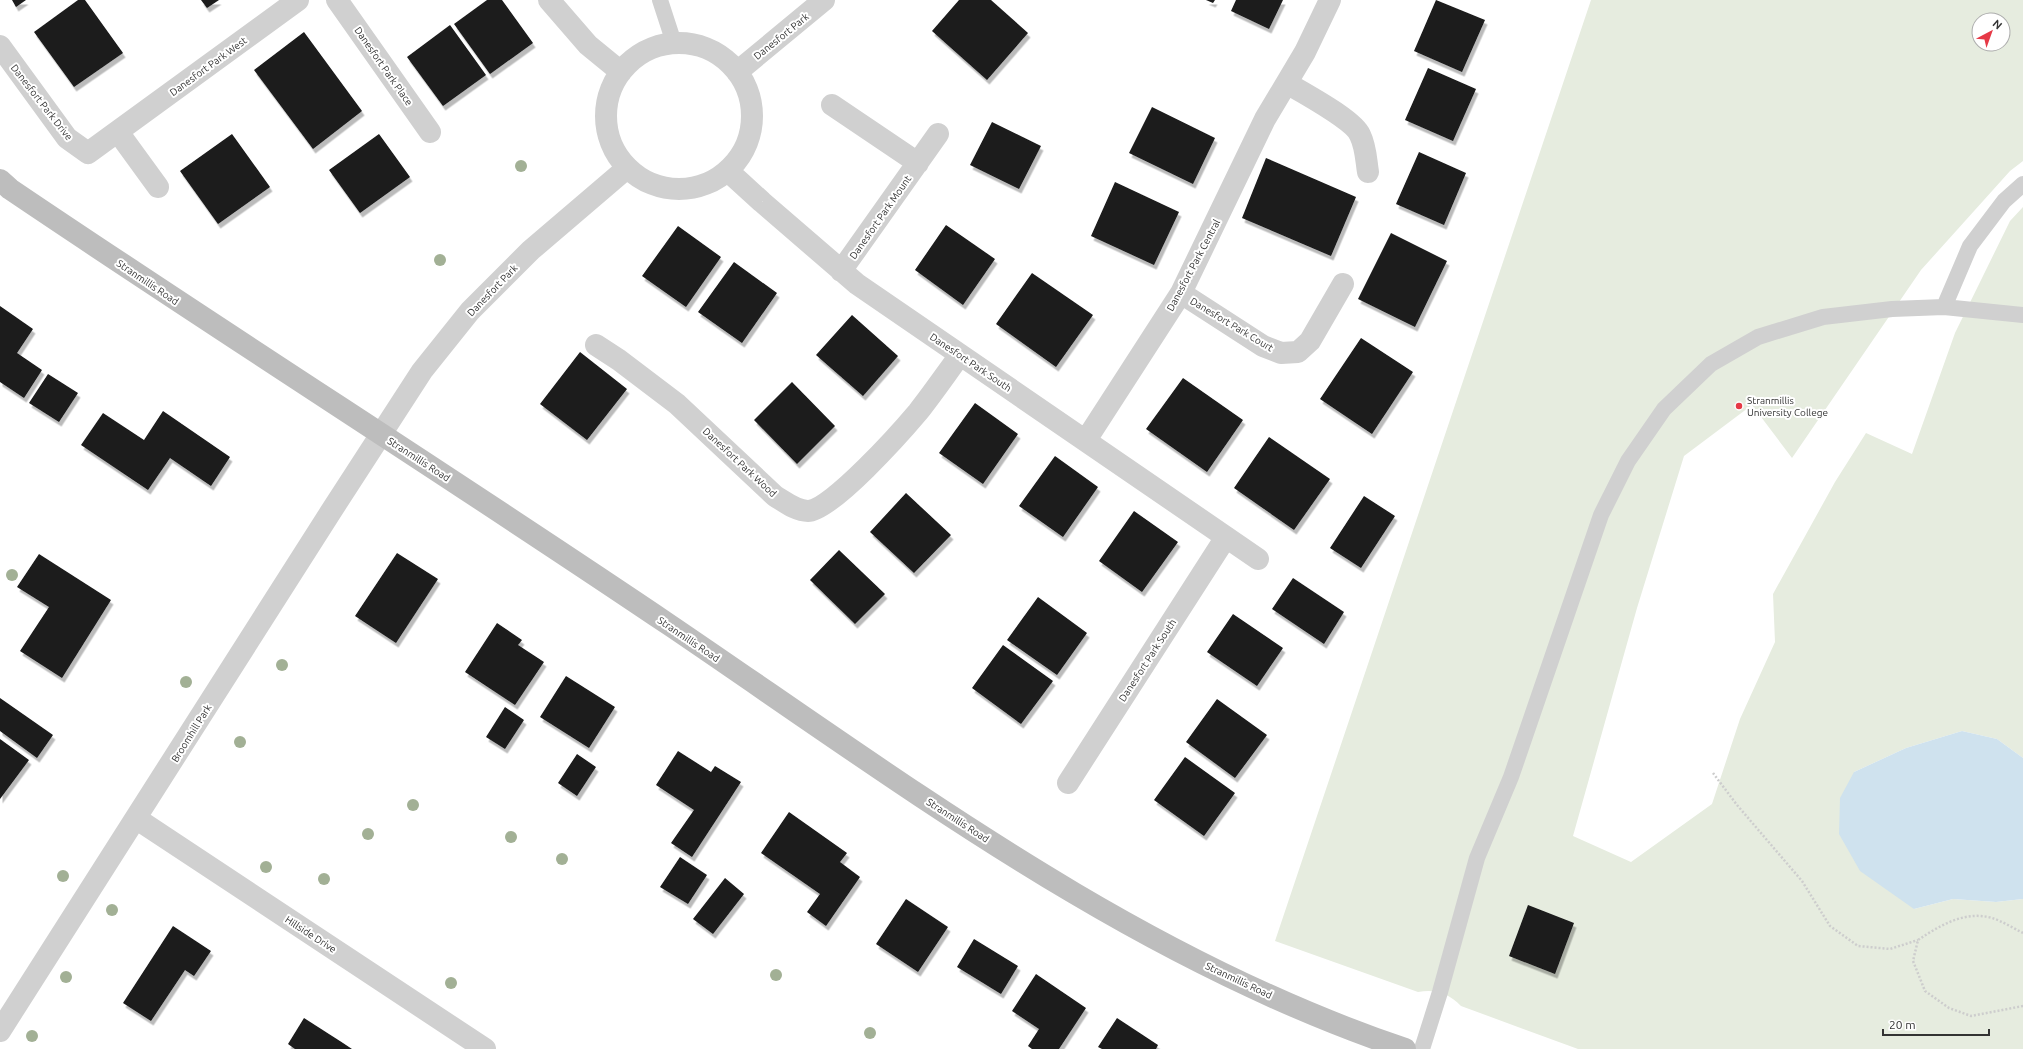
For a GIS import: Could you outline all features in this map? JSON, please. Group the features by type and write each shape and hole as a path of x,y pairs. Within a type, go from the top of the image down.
{"street":[{"name":"Danesfort Park West","path":"88,153 298,0"},
{"name":"Danesfort Park Place","path":"337,0 430,132"},
{"path":"549,0 588,45 621,72"},
{"name":"Danesfort Park","path":"737,72 824,0"},
{"name":"Danesfort Park Central","path":"1086,440 1181,293 1265,119 1306,52 1330,0"},
{"path":"674,43 692,44 709,50 724,59 737,72 748,91 752,112 750,134 742,154 728,171 710,183 688,189 666,189 645,181 627,168 614,151 610,138 606,111 610,90 621,72 636,57 654,47 674,43"},
{"name":"Danesfort Park Drive","path":"0,46 68,138 88,153"},
{"path":"1287,83 1348,121 1360,134 1365,150 1368,172"},
{"path":"832,104 918,163"},
{"path":"118,132 158,187"},
{"name":"Danesfort Park Mount","path":"841,271 938,134"},
{"name":"Danesfort Park","path":"380,434 422,371 470,312 530,250 627,168"},
{"name":"Danesfort Park South","path":"728,171 841,271 960,355 1258,559"},
{"name":"Stranmillis Road","path":"0,180 10,189 174,299 488,503 932,804 1052,880 1146,935 1245,985 1369,1037 1405,1049"},
{"name":"Danesfort Park Court","path":"1181,293 1263,346 1281,353 1298,352 1310,341 1343,284"},
{"name":"Danesfort Park Wood","path":"596,345 619,360 677,404 775,496 793,507 809,511 823,506 844,491 918,412 960,355"},
{"name":"Broomhill Park","path":"0,1031 380,434"},
{"name":"Danesfort Park South","path":"1068,783 1226,537"},
{"name":"Hillside Drive","path":"136,819 484,1049"}],"lane":[{"path":"660,0 674,43"},
{"path":"1944,307 1970,246 2004,201 2023,184"},
{"path":"1422,1049 1438,1000 1477,858 1511,777 1601,515 1628,461 1664,409 1711,364 1758,337 1823,317 1892,309 1944,307 2023,315"}],"path":[{"path":"1713,772 1737,805 1802,881 1830,926 1858,946 1890,949 1918,940 1935,929 1962,917 1991,918 2023,933"},
{"path":"1918,940 1912,961 1925,991 1949,1008 1971,1016 2023,1006"}],"shaded area":[{"name":"Stranmillis University College","path":"1591,0 2023,0 2023,161 2010,171 1921,270 1792,458 1752,405 1684,456 1637,608 1573,836 1631,862 1712,804 1740,719 1775,642 1773,594 1835,482 1866,433 1912,454 1955,333 2010,221 2023,207 2023,758 1997,739 1962,731 1906,748 1854,772 1914,909 1953,899 1996,902 2023,899 2023,1049 1578,1049 1461,1006 1451,998 1441,993 1430,991 1418,992 1275,941"}],"water":[{"path":"1962,731 1997,739 2023,758 2023,899 1996,902 1953,899 1914,909 1860,871 1839,834 1840,798 1854,772 1906,748"}],"building":[{"path":"12,0 26,0 16,7"},
{"path":"78,0 85,0 123,53 74,87 34,32"},
{"path":"201,0 219,0 207,8"},
{"path":"487,0 502,0 533,43 490,74 454,24"},
{"path":"959,0 991,0 1028,33 987,80 932,31"},
{"path":"1206,0 1215,0 1213,3"},
{"path":"1236,0 1283,0 1269,29 1231,11"},
{"path":"1436,0 1485,20 1462,72 1414,51"},
{"path":"450,25 486,75 443,106 407,57"},
{"path":"304,32 362,111 313,149 254,70"},
{"path":"1428,68 1476,89 1453,141 1405,120"},
{"path":"1152,107 1215,138 1193,184 1129,153"},
{"path":"992,122 1041,146 1019,189 970,165"},
{"path":"232,134 270,187 218,224 180,171"},
{"path":"379,134 410,177 360,213 329,170"},
{"path":"1419,152 1466,173 1444,225 1396,204"},
{"path":"1266,158 1356,197 1331,256 1242,218"},
{"path":"1115,182 1179,212 1154,265 1091,236"},
{"path":"946,225 995,259 963,305 915,270"},
{"path":"678,226 721,257 686,307 642,276"},
{"path":"1391,233 1447,261 1415,327 1358,299"},
{"path":"734,262 777,293 742,343 698,312"},
{"path":"1032,273 1093,315 1056,367 996,324"},
{"path":"0,306 33,329 17,353 42,370 24,398 0,382"},
{"path":"852,315 898,356 863,396 816,355"},
{"path":"1361,338 1413,372 1372,434 1320,399"},
{"path":"580,352 627,389 587,440 540,404"},
{"path":"48,374 78,393 59,422 29,403"},
{"path":"1183,378 1243,420 1207,472 1146,429"},
{"path":"792,382 835,426 797,464 754,420"},
{"path":"975,403 1018,434 983,484 939,453"},
{"path":"163,411 230,457 211,486 170,458 148,490 81,445 103,413 144,440"},
{"path":"1269,437 1330,479 1294,530 1234,488"},
{"path":"1055,456 1098,487 1063,537 1019,506"},
{"path":"906,493 951,535 914,573 870,532"},
{"path":"1364,496 1395,516 1361,568 1330,548"},
{"path":"1134,511 1178,542 1142,592 1099,561"},
{"path":"839,550 885,594 855,624 810,580"},
{"path":"397,553 438,579 396,643 355,616"},
{"path":"39,554 111,600 62,678 20,651 49,607 17,587"},
{"path":"1293,578 1344,612 1324,644 1272,609"},
{"path":"1038,597 1087,633 1057,675 1007,640"},
{"path":"1233,614 1283,648 1257,686 1207,652"},
{"path":"497,623 522,640 518,645 544,662 515,705 465,672"},
{"path":"1003,645 1053,681 1021,724 972,688"},
{"path":"566,676 615,707 589,748 540,717"},
{"path":"0,698 53,735 37,758 0,731"},
{"path":"1217,699 1267,735 1235,778 1186,742"},
{"path":"505,707 524,720 505,749 486,737"},
{"path":"0,739 29,760 0,799"},
{"path":"678,751 711,772 715,766 741,782 692,857 671,843 694,810 656,785"},
{"path":"577,754 596,767 577,796 558,783"},
{"path":"1185,757 1235,793 1204,836 1154,800"},
{"path":"789,812 847,853 840,862 860,877 826,926 807,912 820,894 761,853"},
{"path":"680,857 707,875 688,904 660,887"},
{"path":"725,878 744,894 713,934 693,919"},
{"path":"906,899 948,927 918,972 876,944"},
{"path":"1528,905 1574,923 1555,974 1509,956"},
{"path":"173,926 211,951 194,976 185,970 151,1021 123,1003"},
{"path":"974,939 1018,966 1001,994 957,967"},
{"path":"1036,974 1086,1008 1059,1049 1032,1049 1028,1046 1039,1029 1012,1011"},
{"path":"304,1018 352,1049 295,1049 288,1044"},
{"path":"1117,1018 1158,1045 1156,1049 1102,1049 1098,1047"}],"place":[{"name":"Stranmillis University College","path":"1739,406"}]}
